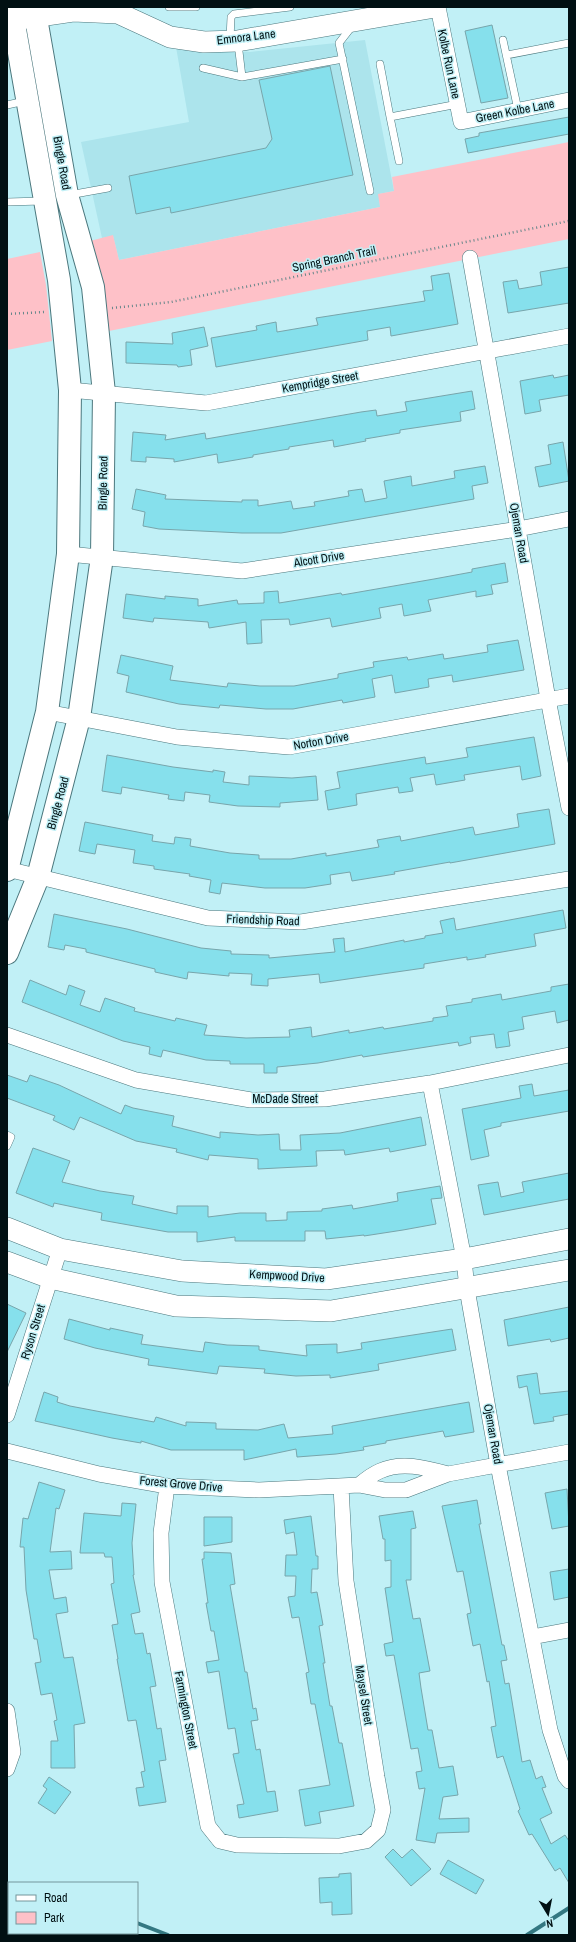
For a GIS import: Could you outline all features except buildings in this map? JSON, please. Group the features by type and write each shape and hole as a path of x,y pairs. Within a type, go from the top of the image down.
{"main road":[{"name":"Emnora Lane","path":"12,14 73,10 119,10 170,37 204,42 233,41 356,14 436,7"},
{"name":"Bingle Road","path":"7,953 38,877 79,718 102,557 104,393 93,287 67,195 35,12"},
{"name":"Bingle Road","path":"7,870 48,712 68,554 70,390 58,280 45,200 17,103 12,14"},
{"path":"45,200 67,195"},
{"name":"Kempwood Drive","path":"7,1228 60,1249 182,1271 326,1279 464,1259 569,1239"},
{"path":"7,1262 50,1278 176,1306 330,1311 467,1289 569,1270"},
{"path":"250,1308 252,1275"}],"street":[{"name":"Kolbe Run Lane","path":"436,7 461,122"},
{"name":"Green Kolbe Lane","path":"461,122 569,100"},
{"name":"Ojeman Road","path":"470,258 488,351 548,699 569,808"},
{"name":"Kempridge Street","path":"70,390 206,403 569,336"},
{"name":"Alcott Drive","path":"68,554 242,571 518,529 569,519"},
{"name":"Norton Drive","path":"48,712 177,737 289,747 569,696"},
{"name":"Friendship Road","path":"7,870 208,918 301,922 569,879"},
{"name":"McDade Street","path":"7,1035 136,1080 251,1100 325,1099 430,1083 569,1056"},
{"name":"Ojeman Road","path":"430,1083 464,1259 467,1289 498,1465 550,1730 569,1781"},
{"name":"Ryson Street","path":"7,1415 60,1249"},
{"name":"Forest Grove Drive","path":"7,1451 99,1474 167,1486 259,1490 358,1485 385,1490 406,1490 448,1474 569,1452"},
{"name":"Forest Grove Drive","path":"358,1485 380,1471 399,1465 420,1467 448,1474"},
{"name":"Farmington Street","path":"167,1486 161,1533 162,1582 208,1826 220,1841 237,1845 310,1846"},
{"name":"Maysel Street","path":"310,1846 339,1846 366,1841 378,1830 383,1810 346,1581 342,1487"},
{"path":"532,1637 569,1630"},
{"path":"7,1714 13,1752 7,1768"}],"lane":[{"path":"169,7 196,7"},
{"path":"230,7 234,14"},
{"path":"234,14 290,7"},
{"path":"234,14 231,17 233,41 242,77"},
{"path":"356,14 339,43 370,191"},
{"path":"503,40 518,110"},
{"path":"507,55 569,43"},
{"path":"203,68 242,77 343,59"},
{"path":"380,64 399,161"},
{"path":"390,117 458,104"},
{"path":"67,195 108,188"},
{"path":"7,202 45,200"},
{"path":"7,1135 11,1137 7,1146"}],"path":[{"name":"Spring Branch Trail","path":"106,308 171,302 569,221"},
{"path":"7,314 51,311"}],"shaded area":[{"path":"365,40 394,191 379,194 380,207 119,260 113,236 102,238 81,142 189,122 176,47 250,52"}],"green space":[{"path":"569,142 569,239 109,331 102,283 90,241 113,235 119,260 380,207 378,194 394,191 392,177"},
{"path":"40,252 46,285 52,341 7,350 7,259"}],"waterway":[{"path":"527,1935 569,1908"},
{"path":"138,1923 168,1935"}]}
